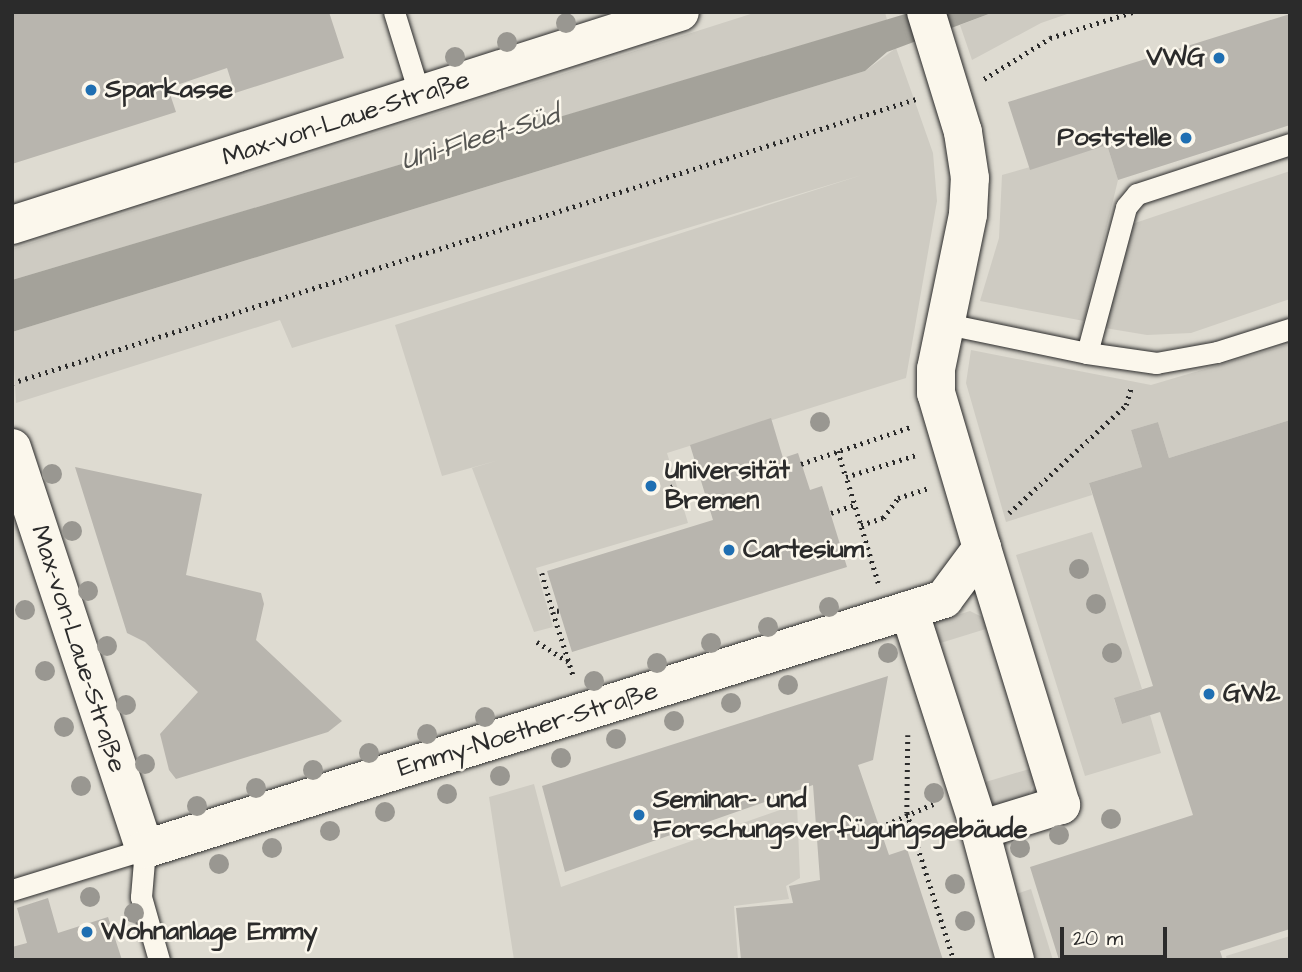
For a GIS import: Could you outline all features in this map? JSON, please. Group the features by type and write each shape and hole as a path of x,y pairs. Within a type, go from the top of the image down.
{"street":[{"name":"Max-von-Laue-Straße","path":"12,225 680,12"},
{"path":"932,28 950,88 970,178 947,324 936,369 943,417 1061,805 979,830"},
{"name":"Max-von-Laue-Straße","path":"12,448 145,849"},
{"name":"Emmy-Noether-Straße","path":"145,849 944,599 981,543"},
{"path":"909,610 979,830 1015,960"}],"lane":[{"path":"394,12 421,96"},
{"path":"1087,354 1126,207 1138,194 1290,144"},
{"path":"947,324 1087,354 1138,361 1217,352 1290,329"},
{"path":"12,890 145,849 141,897 159,960"}],"path":[{"path":"12,383 987,78 1050,38 1133,12"},
{"path":"981,543 1126,405 1138,361"},
{"path":"801,464 943,417"},
{"path":"838,452 846,477"},
{"path":"860,525 883,518 898,498 960,476"},
{"path":"831,513 854,505"},
{"path":"542,573 556,611 584,713"},
{"path":"537,642 569,663"},
{"path":"880,827 907,813 967,792"},
{"path":"907,813 954,960"}],"shaded area":[{"name":"Universität Bremen","path":"12,12 1290,12 1290,960 12,960"},
{"path":"757,12 885,12 887,20 12,280 12,249"},
{"path":"912,12 994,12 887,52 865,71 12,332 12,280"},
{"path":"994,12 1073,12 1041,23 972,60 960,25"},
{"path":"896,48 933,153 937,201 906,378 667,453 688,523 536,568 553,627 534,632 472,468 499,460 442,476 395,325 862,175 292,348 280,320 16,403 12,332 865,71"},
{"path":"1107,145 1118,180 1084,321 980,301 999,238 1002,175"},
{"path":"1290,171 1290,299 1191,333 1147,335 1105,328 1132,224"},
{"path":"1290,344 1290,420 1169,458 1158,422 1131,430 1142,467 1089,483 1092,495 1006,522 966,383 971,350 1151,385"},
{"path":"1092,532 1142,689 1114,699 1122,724 1150,715 1161,753 1085,776 1016,555"},
{"path":"970,611 986,619 989,628 934,645 930,636 939,621"},
{"path":"1036,767 1036,778 1027,798 1001,808 992,803 979,784"},
{"path":"534,784 561,887 797,804 800,878 786,886 789,899 734,906 738,960 514,960 489,797"},
{"path":"1031,889 1053,960 1031,960 1013,895"},
{"path":"1290,936 1290,960 1227,960 1226,956"}],"building":[{"name":"Sparkasse","path":"12,12 329,12 344,58 235,93 227,68 168,88 176,112 12,164"},
{"name":"VWG","path":"1290,14 1290,125 1118,180 1107,145 1030,170 1008,102"},
{"name":"Cartesium","path":"771,418 783,458 798,453 810,490 822,486 847,567 572,652 547,571 713,520 690,445"},
{"name":"GW2","path":"1290,420 1290,929 1220,951 1223,960 1059,960 1030,867 1193,815 1160,712 1122,724 1114,698 1153,686 1089,483 1142,467 1131,430 1158,422 1169,458"},
{"path":"75,467 202,494 186,575 261,593 264,604 256,640 342,721 328,732 176,779 169,770 160,734 198,692 145,642 127,633"},
{"name":"Seminar- und Forschungsverfügungsgebäude","path":"888,676 873,760 858,765 889,855 907,849 943,960 741,960 736,908 793,903 789,886 820,880 813,785 565,872 542,786"},
{"name":"Wohnanlage Emmy","path":"48,898 58,933 108,917 122,960 12,960 12,947 27,943 17,908"}],"place":[{"name":"VWG","path":"1219,58"},
{"name":"Sparkasse","path":"91,90"},
{"name":"Poststelle","path":"1186,138"},
{"name":"Universität Bremen","path":"651,486"},
{"name":"Cartesium","path":"729,550"},
{"name":"GW2","path":"1209,694"},
{"name":"Seminar- und Forschungsverfügungsgebäude","path":"639,815"},
{"name":"Wohnanlage Emmy","path":"87,932"}],"water label":[{"name":"Uni-Fleet-Süd","path":"480,138"}]}
